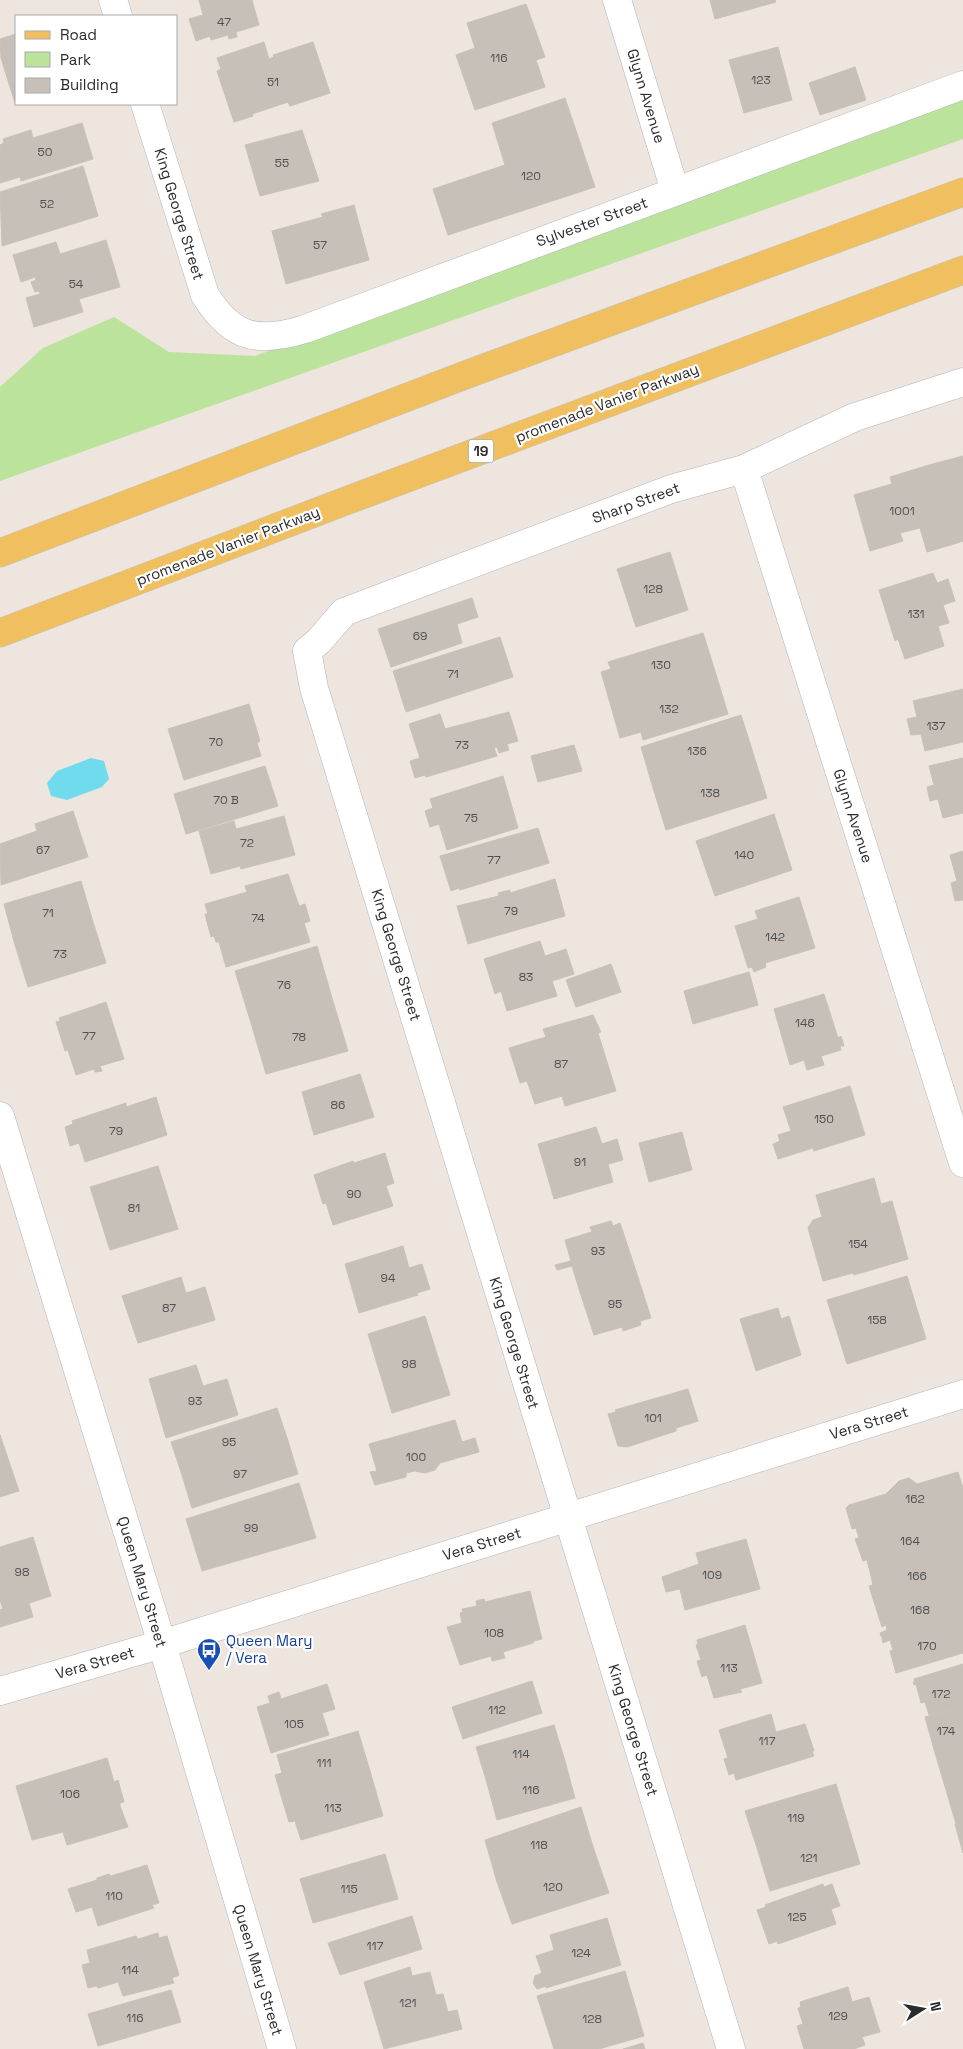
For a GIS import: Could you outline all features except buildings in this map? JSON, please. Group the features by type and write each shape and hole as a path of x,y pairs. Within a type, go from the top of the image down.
{"main road":[{"path":"0,553 468,374 963,192"},
{"name":"promenade Vanier Parkway","path":"0,633 963,270"}],"street":[{"path":"113,0 118,15"},
{"name":"Glynn Avenue","path":"617,0 675,191"},
{"name":"Sylvester Street","path":"222,320 233,328 249,335 270,337 287,334 963,85"},
{"name":"King George Street","path":"145,105 205,295 222,320"},
{"name":"Sharp Street","path":"319,641 344,612 671,489 744,469 855,417 963,382"},
{"name":"Glynn Avenue","path":"744,469 963,1163"},
{"name":"King George Street","path":"319,641 307,651 314,688 731,2049"},
{"name":"Queen Mary Street","path":"0,1116 162,1644 282,2049"},
{"name":"Vera Street","path":"0,1691 162,1644 963,1394"}],"green space":[{"path":"963,99 963,139 0,481 0,387 43,348 114,317 169,352 255,356"}],"water":[{"path":"91,758 104,761 109,779 102,787 67,800 51,796 47,783 57,771"}],"place":[{"name":"Queen Mary / Vera","path":"209,1671"}]}
